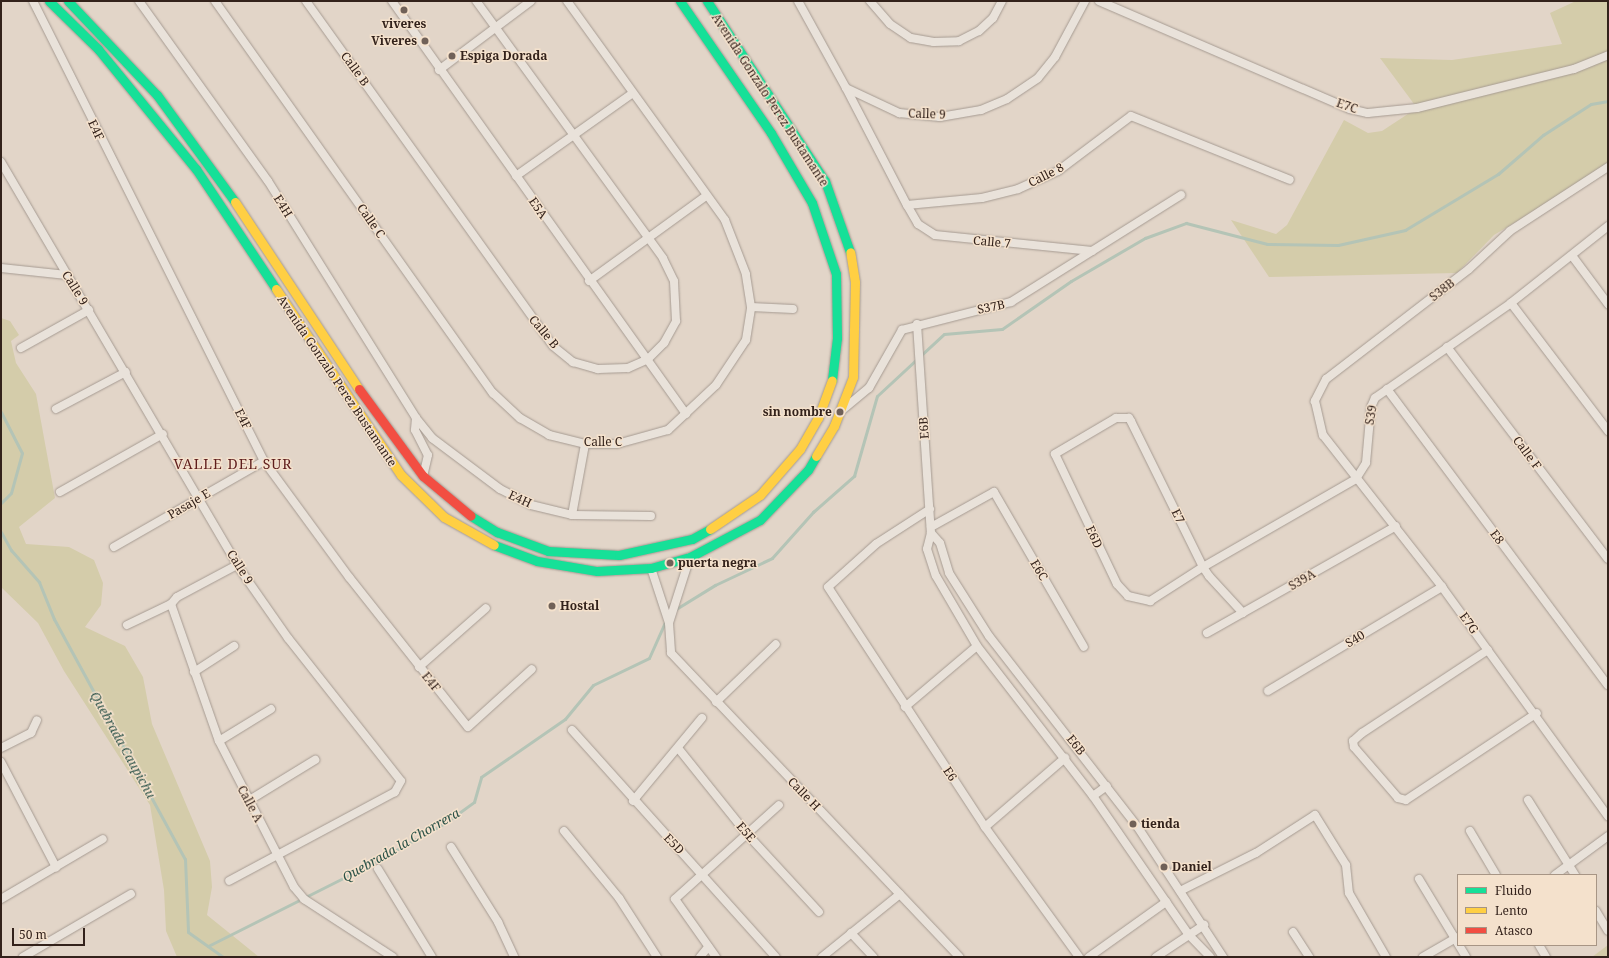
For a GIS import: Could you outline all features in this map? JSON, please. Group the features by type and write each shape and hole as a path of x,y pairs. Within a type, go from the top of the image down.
{"main road":[{"name":"Avenida Gonzalo Perez Bustamante","path":"49,1 98,49 158,120 196,169 384,454 444,517 486,542 537,561 597,571 651,568 690,557 760,520 775,507 808,470 840,412 853,377 856,349 855,282 844,231 824,181 707,1"},
{"name":"Avenida Gonzalo Perez Bustamante","path":"68,1 157,95 248,219 371,407 423,476 457,508 498,532 548,551 619,555 692,539 741,511 782,471 818,418 833,376 837,338 838,299 830,249 803,185 680,1"}],"street":[{"name":"E4F","path":"33,1 264,461 418,667 468,727 532,669"},
{"name":"E4H","path":"139,1 268,182 416,418 459,460 500,489 531,505 572,515 651,516"},
{"name":"Calle C","path":"215,1 493,393 520,418 549,435 585,444 617,444 646,438 668,430 686,414 732,366 746,340 751,307 738,245 706,196 567,1"},
{"name":"Calle B","path":"306,1 553,346 573,362 598,370 628,368 648,359 664,343 676,320 678,301 674,281 648,237 476,1"},
{"name":"E5A","path":"392,1 439,70 516,176 589,281 648,359 686,414"},
{"path":"439,70 531,1"},
{"path":"798,1 846,88 907,205"},
{"path":"870,1 890,24 911,38 934,42 959,41 979,31 993,18 1002,1"},
{"name":"Calle 9","path":"846,88 899,113 940,117 981,110 1007,99 1038,78 1055,57 1085,1"},
{"name":"E7C","path":"1099,1 1350,109 1368,113 1417,108 1574,69 1608,55"},
{"path":"516,176 633,93"},
{"name":"Calle 8","path":"907,205 982,198 1018,189 1058,171 1131,116 1290,180"},
{"name":"Calle 9","path":"1,162 163,434 238,565 293,644 401,780 395,792 279,857 229,881"},
{"name":"S38B","path":"1323,435 1315,401 1326,379 1469,269 1510,231 1608,167"},
{"name":"S37B","path":"840,412 870,388 898,332 917,324 1011,302 1181,195"},
{"path":"589,281 706,196"},
{"name":"Calle 7","path":"907,205 918,224 935,235 1092,250"},
{"name":"S39","path":"1150,601 1203,567 1356,479 1366,463 1371,407 1387,389 1511,302 1572,256 1608,226"},
{"path":"1572,256 1608,304"},
{"path":"1,268 67,275"},
{"path":"1511,302 1608,431"},
{"path":"751,307 793,309"},
{"path":"22,348 89,310"},
{"name":"E6B","path":"917,324 931,530 926,549 934,572 977,646 1093,796 1189,935 1210,957"},
{"name":"Calle F","path":"1447,347 1608,559"},
{"path":"56,408 126,372"},
{"name":"E8","path":"1387,389 1608,685"},
{"name":"E6D","path":"1122,416 1055,454 1117,584 1128,596 1150,601"},
{"name":"E7","path":"1122,416 1131,421 1203,567 1243,613"},
{"name":"E4H","path":"416,418 416,430 428,455 423,476"},
{"path":"60,492 163,434"},
{"name":"E7G","path":"1323,435 1356,479 1396,526 1537,713 1608,816"},
{"path":"572,515 585,444"},
{"name":"Pasaje E","path":"114,547 264,461"},
{"name":"E6C","path":"931,530 994,492 1084,647"},
{"name":"E6","path":"930,509 876,544 828,587 904,707 985,827 1079,957"},
{"name":"S39A","path":"1207,633 1396,526"},
{"name":"E6B","path":"931,530 940,543 949,573 989,636 1106,786 1204,925 1223,957"},
{"name":"Calle H","path":"668,623 690,557"},
{"path":"127,625 171,604 177,597 238,565"},
{"name":"Calle H","path":"651,568 668,623 671,653 959,957"},
{"name":"S40","path":"1268,691 1442,587"},
{"name":"Calle A","path":"171,604 219,741 248,801 304,898 393,957"},
{"path":"418,667 486,608"},
{"path":"716,702 776,644"},
{"path":"194,672 234,646"},
{"path":"904,707 977,646"},
{"path":"1488,650 1362,733 1353,741 1354,748 1398,798 1411,799 1537,713"},
{"path":"219,741 271,709"},
{"path":"634,801 702,718"},
{"path":"1,748 31,733 37,720"},
{"name":"E5D","path":"572,730 634,801 702,873 776,957"},
{"name":"E5E","path":"678,748 747,834 819,912"},
{"path":"985,827 1065,758"},
{"path":"248,801 315,760"},
{"path":"1,762 56,867"},
{"path":"1093,796 1106,786"},
{"path":"1528,800 1574,874"},
{"path":"716,957 676,905 676,896 779,805"},
{"path":"1180,891 1256,853 1315,815 1346,865 1349,893 1386,957"},
{"path":"564,831 619,898 657,957"},
{"path":"1470,831 1495,874"},
{"path":"1557,874 1608,836"},
{"path":"1,899 103,839"},
{"path":"451,847 500,926 514,957"},
{"path":"378,869 432,957"},
{"path":"1419,880 1456,938 1423,957"},
{"path":"23,957 131,894"},
{"path":"822,957 900,894"},
{"path":"1089,957 1166,902"},
{"path":"1597,913 1608,931"},
{"path":"1156,957 1204,925"},
{"path":"1294,932 1309,957"},
{"path":"852,933 873,957"},
{"path":"1460,946 1466,957"},
{"path":"1540,946 1546,957"},
{"path":"700,957 708,947"}],"shaded area":[{"path":"1576,1 1608,1 1608,166 1494,235 1457,273 1269,277 1231,220 1276,234 1287,225 1344,120 1368,133 1382,131 1417,108 1380,58 1452,60 1562,44 1550,13"},
{"path":"1,318 10,321 19,335 11,341 16,363 36,394 55,498 19,527 26,544 69,547 94,560 103,583 101,605 85,627 125,646 143,677 152,724 210,861 212,887 207,915 259,957 177,957 166,931 164,890 150,805 64,671 38,623 1,587"},
{"path":"1608,945 1608,957 1592,957"}],"waterway":[{"name":"Quebrada la Chorrera","path":"676,609 715,585 772,558 813,512 854,476 877,396 944,334 1002,329 1071,281 1145,238 1186,223 1267,244 1338,245 1405,230 1498,174 1543,135 1591,104 1608,101"},
{"name":"Quebrada Caupichu","path":"1,412 22,453 11,493 1,503"},
{"name":"Quebrada Caupichu","path":"1,532 11,550 39,582 54,619 185,859 188,932 223,957"},
{"name":"Quebrada la Chorrera","path":"208,946 367,866 445,823 474,802 481,777 565,719 593,685 649,658 666,620"}],"traffic: fast":[{"path":"49,1 98,49 196,169 276,289"},
{"path":"68,1 157,95 235,202"},
{"path":"680,1 771,133 812,203 836,274 837,338 832,380"},
{"path":"707,1 825,181 850,252"},
{"path":"494,545 537,561 597,571 651,568 690,557 760,520 808,470 816,456"},
{"path":"471,516 497,532 548,551 619,555 692,539 710,529"}],"traffic: slow":[{"path":"235,202 359,389"},
{"path":"816,456 834,426 853,377 855,282 850,252"},
{"path":"276,289 401,475 444,517 494,545"},
{"path":"710,529 760,495 800,449 818,418 832,380"}],"traffic: jam":[{"path":"359,389 423,476 471,516"}],"place":[{"name":"viveres","path":"404,10"},
{"name":"Viveres","path":"425,41"},
{"name":"Espiga Dorada","path":"452,56"},
{"name":"sin nombre","path":"840,412"},
{"name":"puerta negra","path":"670,563"},
{"name":"Hostal","path":"552,606"},
{"name":"tienda","path":"1133,824"},
{"name":"Daniel","path":"1164,867"}],"district":[{"name":"VALLE DEL SUR","path":"233,464"}]}
